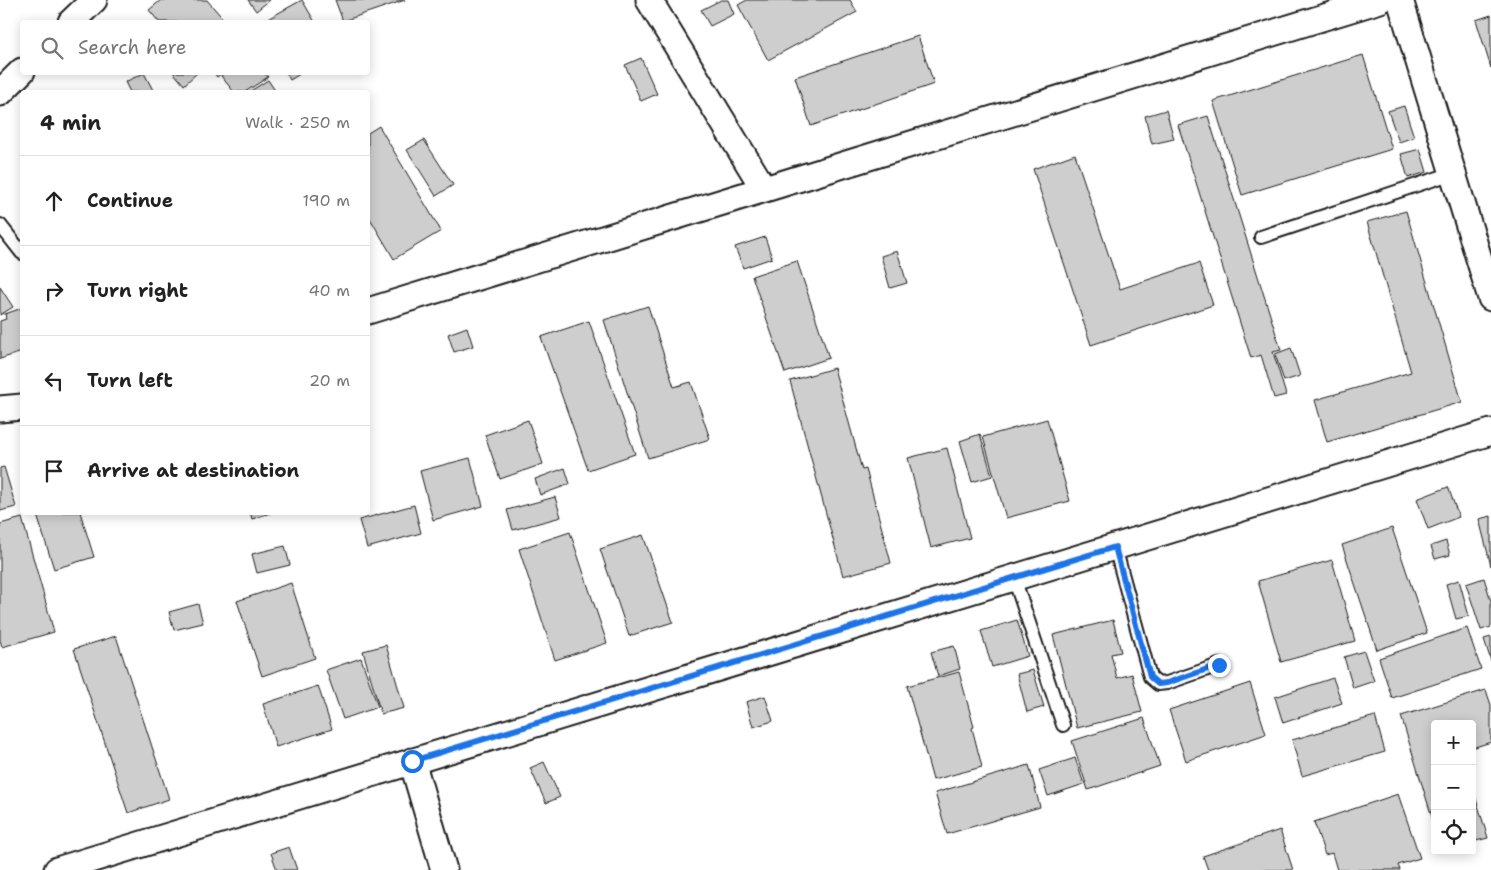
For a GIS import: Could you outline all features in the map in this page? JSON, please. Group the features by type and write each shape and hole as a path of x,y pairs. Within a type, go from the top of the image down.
{"street":[{"path":"73,20 94,0"},
{"path":"649,0 764,189"},
{"path":"370,310 1380,0"},
{"path":"1400,0 1491,298"},
{"path":"0,93 20,73"},
{"path":"0,409 20,407"},
{"path":"57,870 1491,432"},
{"path":"412,761 444,870"}],"lane":[{"path":"1261,237 1452,172"},
{"path":"0,225 20,250"},
{"path":"1115,547 1150,677 1158,684 1167,683 1219,665"},
{"path":"1014,578 1063,726"}],"building":[{"path":"161,0 207,0 224,20 157,20 149,10"},
{"path":"248,0 270,0 256,11"},
{"path":"302,0 314,20 266,20"},
{"path":"335,0 405,0 346,20 343,20"},
{"path":"721,0 728,0 734,14 710,26 701,10"},
{"path":"747,0 850,0 857,12 768,60 738,5"},
{"path":"1491,15 1491,68 1476,20"},
{"path":"918,36 934,84 811,126 795,77"},
{"path":"1363,55 1392,149 1242,195 1213,101"},
{"path":"641,58 657,94 641,101 625,65"},
{"path":"140,75 145,75 153,90 129,90 125,82"},
{"path":"176,75 195,75 184,85"},
{"path":"266,75 268,77 248,90 232,90 221,76"},
{"path":"288,75 298,75 290,80"},
{"path":"268,80 275,90 252,90"},
{"path":"1404,106 1414,137 1399,142 1388,111"},
{"path":"1166,110 1174,139 1152,144 1145,116"},
{"path":"1208,116 1281,350 1273,352 1286,395 1274,398 1261,355 1251,358 1178,125"},
{"path":"379,126 441,231 394,259 370,218 370,132"},
{"path":"424,140 453,185 436,196 407,150"},
{"path":"1420,149 1427,172 1408,178 1401,154"},
{"path":"1075,154 1120,289 1199,263 1213,305 1091,345 1033,169"},
{"path":"1406,211 1462,402 1327,442 1315,400 1411,372 1367,222"},
{"path":"765,237 772,258 743,268 735,247"},
{"path":"897,251 907,283 890,288 881,256"},
{"path":"797,261 829,358 785,373 752,276"},
{"path":"0,287 13,307 0,315"},
{"path":"648,306 674,387 691,382 710,439 648,458 604,320"},
{"path":"20,309 20,353 0,359 0,321 6,319 5,314"},
{"path":"589,321 635,454 588,470 541,337"},
{"path":"467,327 473,346 454,352 448,334"},
{"path":"1291,348 1300,376 1284,381 1275,354"},
{"path":"834,368 862,470 866,469 891,563 843,576 790,381"},
{"path":"1047,419 1070,501 1006,518 983,437"},
{"path":"528,420 543,464 500,479 485,435"},
{"path":"980,434 992,476 972,482 960,441"},
{"path":"947,448 970,538 931,548 908,458"},
{"path":"470,458 483,506 433,520 420,471"},
{"path":"4,467 16,507 0,511 0,468"},
{"path":"565,468 570,484 540,495 535,479"},
{"path":"1448,487 1459,517 1428,529 1417,499"},
{"path":"555,497 561,517 513,530 507,510"},
{"path":"414,505 421,533 367,548 359,520"},
{"path":"37,515 81,515 94,557 54,569"},
{"path":"251,515 264,515 252,519"},
{"path":"1491,516 1491,566 1479,519"},
{"path":"22,518 54,632 2,647 0,640 0,524"},
{"path":"1392,528 1427,633 1377,650 1342,545"},
{"path":"570,532 607,643 555,660 519,549"},
{"path":"643,535 673,622 629,636 600,549"},
{"path":"1446,541 1450,555 1435,559 1431,546"},
{"path":"285,546 290,565 257,573 252,554"},
{"path":"1332,560 1355,641 1281,662 1258,581"},
{"path":"1484,578 1491,601 1491,627 1481,630 1466,584"},
{"path":"1459,580 1469,616 1456,619 1446,584"},
{"path":"291,583 315,658 262,676 237,601"},
{"path":"198,604 203,623 174,630 169,612"},
{"path":"1017,620 1028,656 992,667 981,631"},
{"path":"1113,620 1121,652 1111,654 1117,678 1132,674 1142,712 1077,728 1053,635"},
{"path":"1467,628 1481,669 1392,698 1379,658"},
{"path":"116,636 169,799 128,813 74,649"},
{"path":"1491,637 1491,661 1484,639"},
{"path":"386,645 404,708 381,714 363,651"},
{"path":"954,646 960,669 938,676 931,652"},
{"path":"1364,651 1374,681 1353,688 1344,657"},
{"path":"361,658 378,707 343,719 326,670"},
{"path":"1033,670 1044,707 1027,712 1017,674"},
{"path":"959,672 974,727 972,728 982,767 933,780 907,686"},
{"path":"1333,678 1342,703 1283,723 1275,697"},
{"path":"1250,683 1266,734 1186,761 1169,710"},
{"path":"318,686 332,729 276,747 263,704"},
{"path":"1486,690 1491,705 1491,742 1476,747 1476,720 1431,720 1431,814 1401,716"},
{"path":"765,696 773,721 753,727 746,702"},
{"path":"1375,716 1385,752 1302,776 1292,740"},
{"path":"1144,718 1160,766 1088,790 1072,741"},
{"path":"1075,758 1084,784 1048,796 1039,770"},
{"path":"544,762 560,797 546,803 530,768"},
{"path":"1029,765 1040,807 947,834 935,793"},
{"path":"1398,794 1420,858 1398,865 1400,870 1337,870 1332,853 1325,855 1314,822"},
{"path":"1476,799 1488,838 1476,841"},
{"path":"1280,830 1293,870 1208,870 1203,856"},
{"path":"289,847 297,870 277,870 271,853"}],"route":[{"path":"412,761 1115,547 1150,677 1158,684 1167,683 1219,665"}]}
